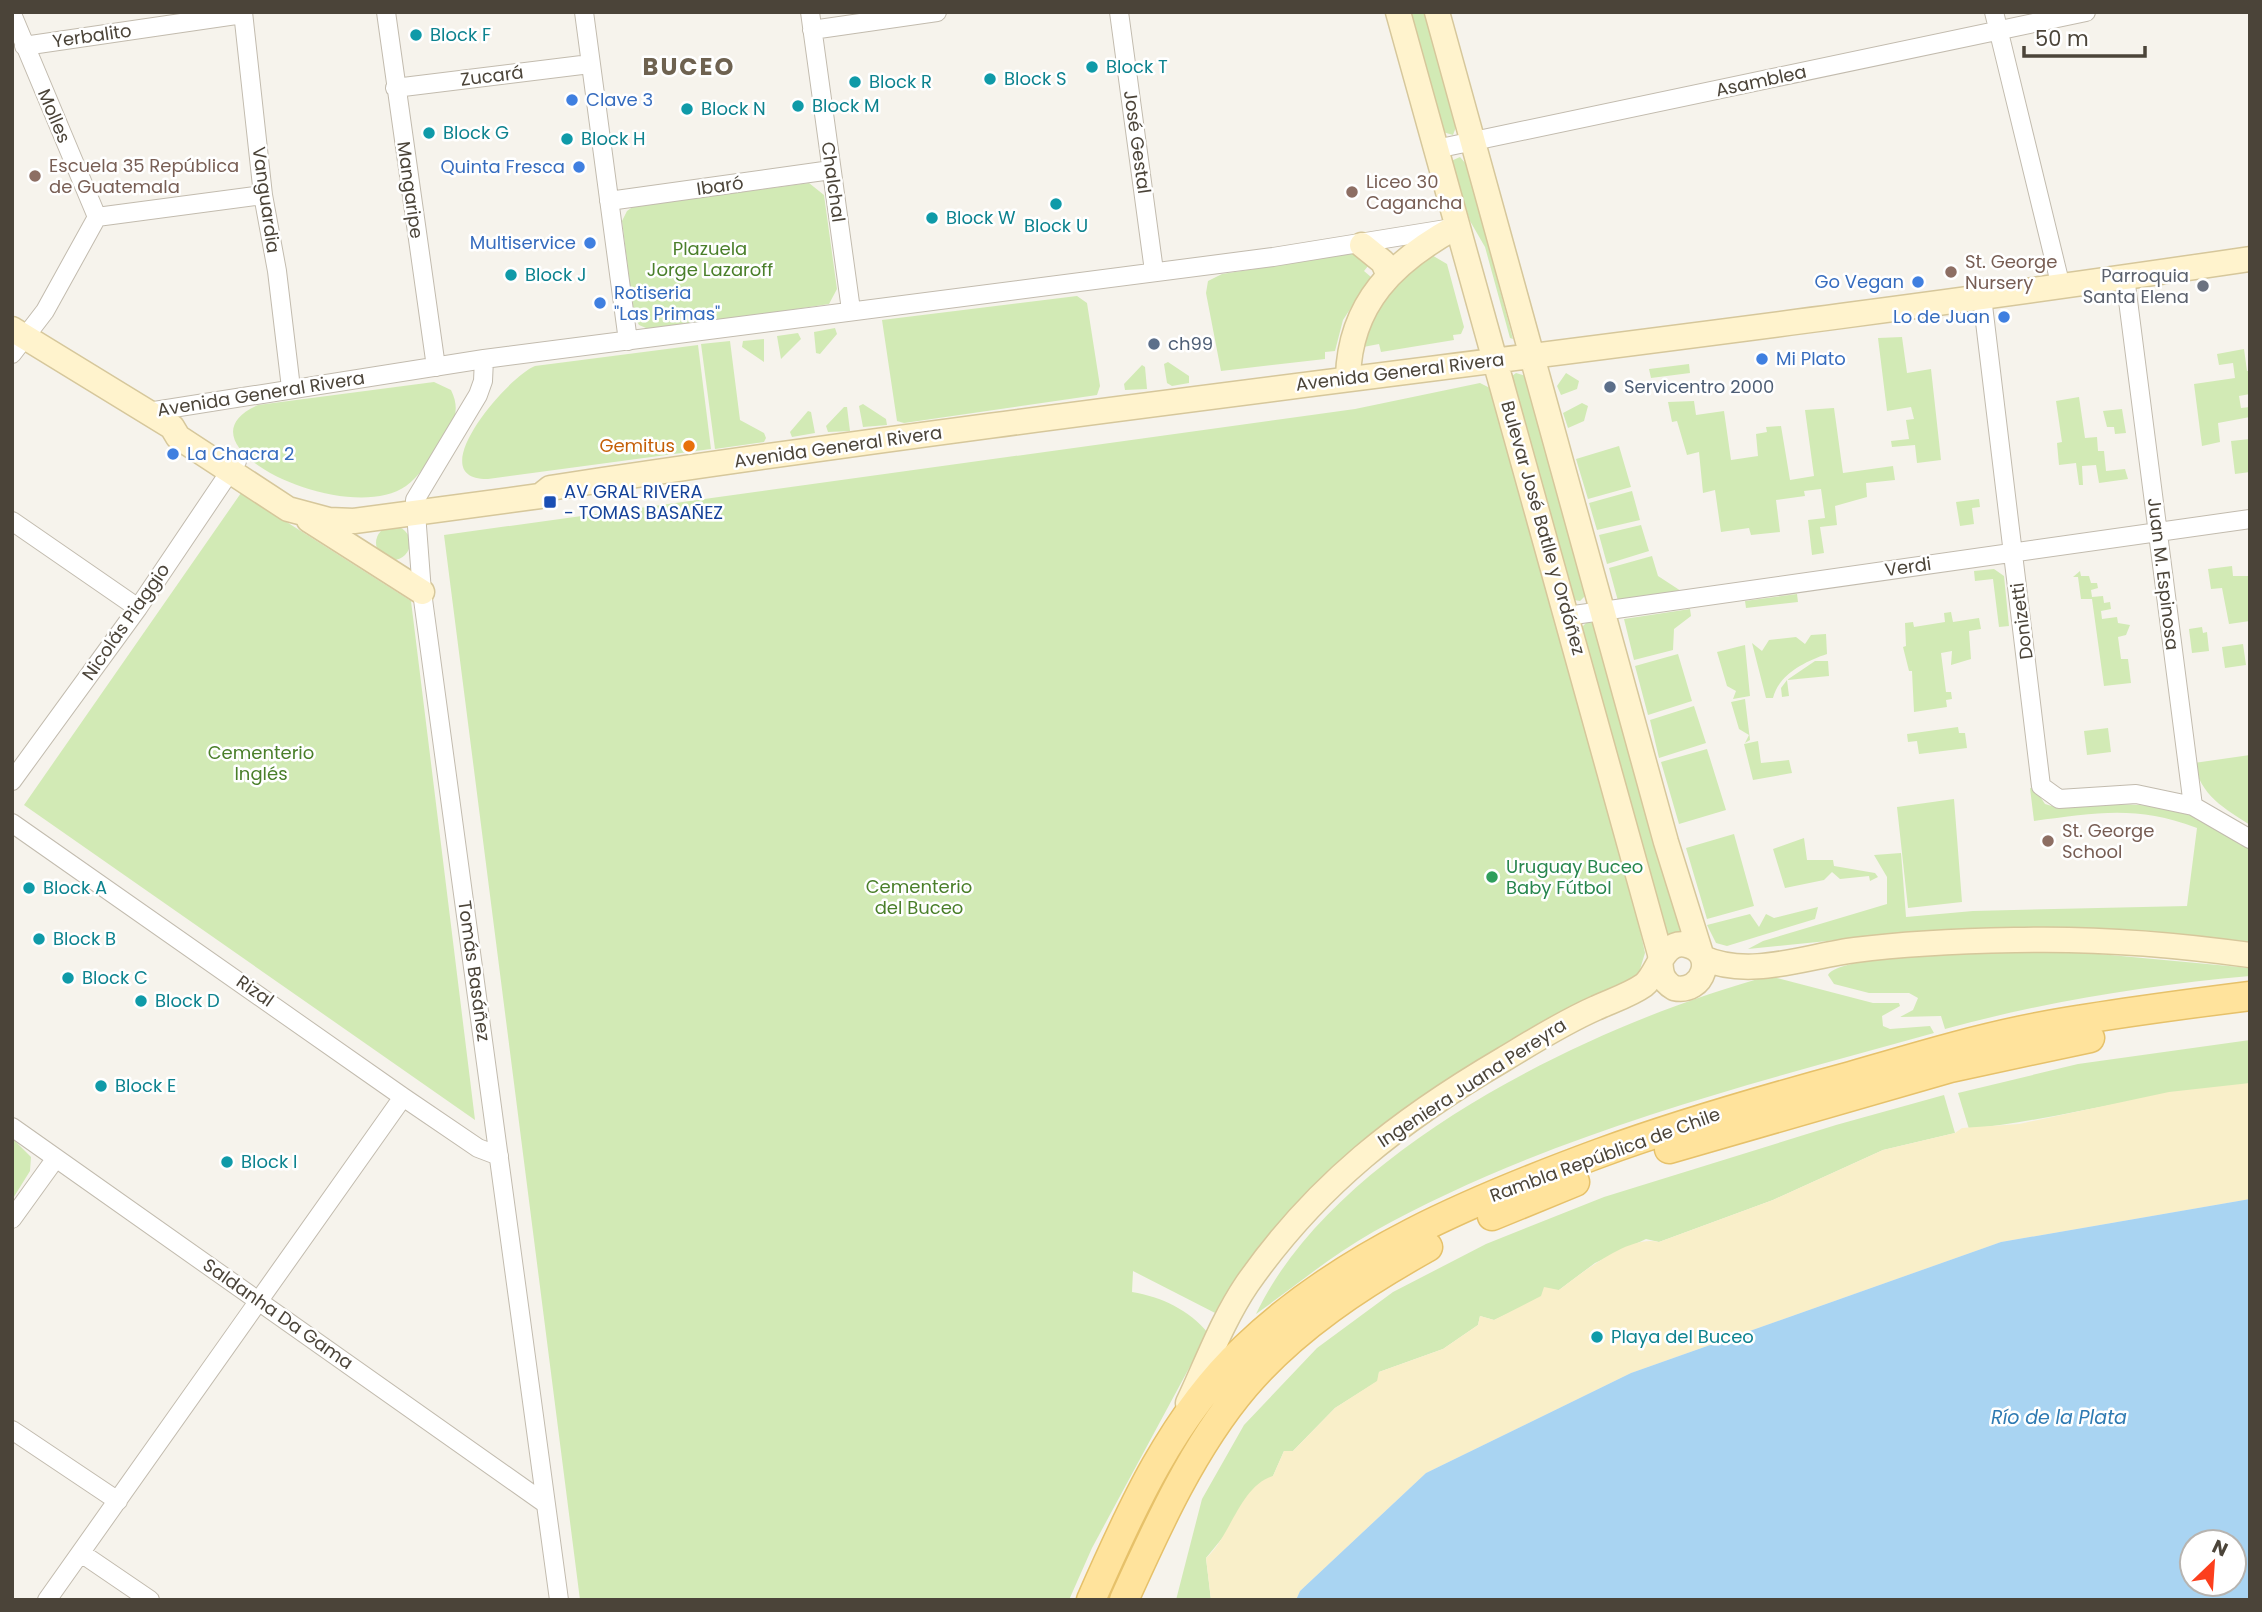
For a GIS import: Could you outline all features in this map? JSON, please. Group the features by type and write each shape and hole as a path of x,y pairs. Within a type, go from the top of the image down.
{"main road":[{"name":"Bulevar José Batlle y Ordóñez","path":"1398,12 1456,227 1615,784 1660,954 1660,963"},
{"name":"Bulevar José Batlle y Ordóñez","path":"1437,12 1534,356 1601,612 1684,906 1702,956"},
{"path":"1348,377 1353,331 1375,292 1426,243 1456,227"},
{"path":"1362,245 1383,262 1389,276"},
{"name":"Avenida General Rivera","path":"16,340 172,427 186,427 233,466 299,514 354,521 537,483 550,488 1348,377 1534,356 2061,287 2250,259"},
{"name":"Avenida General Rivera","path":"233,466 284,490 328,505 415,507"},
{"path":"299,514 422,592"},
{"name":"Ingeniera Juana Pereyra","path":"1172,1440 1234,1305 1316,1198 1370,1149 1429,1106 1578,1016 1644,985 1664,953 1678,945 1693,947 1702,956 1729,967 1749,967 1856,950 2026,940 2124,941 2250,955"},
{"path":"1660,963 1661,975 1669,985 1686,989 1701,979 1704,971 1702,956"},
{"name":"Ingeniera Juana Pereyra","path":"1225,1370 1224,1349 1230,1332 1255,1288 1292,1237 1352,1177 1433,1116 1583,1026 1636,1004 1686,989"},
{"name":"Rambla República de Chile","path":"1091,1600 1115,1544 1172,1440 1225,1370 1259,1334 1358,1264 1479,1201 1606,1151 1728,1110 1946,1049 2049,1026 2145,1009 2250,996"},
{"name":"Rambla República de Chile","path":"1124,1600 1141,1562 1214,1429 1258,1372 1350,1294 1400,1263 1480,1221 1644,1157 1950,1068 2135,1030 2250,1015"},
{"path":"1141,1562 1144,1536 1155,1503 1220,1396 1225,1370"}],"street":[{"name":"Mangaripe","path":"386,12 436,367"},
{"path":"584,12 628,341"},
{"path":"811,21 937,12"},
{"name":"José Gestal","path":"1119,12 1154,271"},
{"path":"1994,12 2061,287"},
{"name":"Asamblea","path":"1436,149 2086,12"},
{"name":"Molles","path":"12,13 97,217"},
{"name":"Yerbalito","path":"24,46 243,13"},
{"name":"Vanguardia","path":"243,13 263,195 291,388"},
{"name":"Chalchal","path":"811,21 852,310"},
{"name":"Zucará","path":"395,88 590,64"},
{"name":"Ibaró","path":"609,201 831,170"},
{"path":"16,340 45,311 97,217 263,195"},
{"name":"Avenida General Rivera","path":"148,412 484,359 1362,245 1456,227"},
{"name":"Juan M. Espinosa","path":"2124,277 2193,807"},
{"name":"Donizetti","path":"1982,297 2041,786 2059,800 2136,794 2193,807"},
{"path":"415,507 478,395 483,382 484,359"},
{"name":"Nicolás Piaggio","path":"12,781 138,608 233,466"},
{"name":"Tomás Basáñez","path":"415,507 422,592 543,1502 559,1600"},
{"name":"Verdi","path":"1567,616 2250,519"},
{"path":"12,521 138,608"},
{"path":"2193,807 2250,839"},
{"name":"Rizal","path":"12,822 403,1097 478,1148 499,1156"},
{"path":"47,1600 403,1097"},
{"name":"Saldanha Da Gama","path":"12,1126 543,1502"},
{"path":"12,1219 56,1157"},
{"path":"12,1430 118,1501"},
{"path":"81,1553 150,1600"}],"green space":[{"path":"1409,12 1425,12 1456,127 1453,135 1443,132"},
{"path":"1460,157 1467,165 1513,339 1510,338 1485,247 1470,221 1451,161"},
{"name":"Plazuela Jorge Lazaroff","path":"809,183 824,195 837,289 829,304 653,331 639,325 634,316 622,221 627,211 634,206"},
{"path":"1361,254 1373,260 1364,271 1371,277 1343,320 1335,351 1325,352 1325,359 1221,371 1206,293 1208,281 1222,274"},
{"path":"1430,254 1447,264 1464,327 1461,334 1453,335 1454,340 1381,352 1379,344 1358,348 1382,296"},
{"path":"1077,296 1087,303 1100,386 1097,395 904,423 897,421 882,320"},
{"path":"835,328 837,334 820,354 816,353 814,332"},
{"path":"798,333 801,339 781,359 777,336"},
{"path":"1902,337 1907,373 1931,369 1941,460 1917,463 1915,445 1892,447 1891,441 1909,439 1906,420 1914,419 1911,407 1887,411 1878,338"},
{"path":"764,339 764,362 742,347 743,341"},
{"path":"730,341 740,420 764,433 766,438 764,442 715,449 701,344"},
{"path":"698,345 711,449 488,479 469,475 462,463 465,447 475,427 490,407 506,388 535,366"},
{"path":"2244,349 2247,371 2250,371 2250,394 2239,396 2241,408 2250,407 2250,417 2218,423 2220,442 2202,446 2194,384 2235,378 2233,363 2219,365 2217,354"},
{"path":"1168,362 1189,376 1189,383 1172,386 1167,383 1164,364"},
{"path":"1689,364 1690,373 1651,378 1649,369"},
{"path":"1142,365 1145,367 1147,389 1125,390 1124,384"},
{"path":"1516,373 1526,376 1587,594 1580,601 1574,600 1512,376"},
{"path":"1566,373 1579,381 1577,389 1561,395 1557,386"},
{"path":"434,382 451,390 456,407 450,428 411,482 379,496 345,497 309,489 276,476 249,459 235,440 236,421 258,405"},
{"name":"Cementerio del Buceo","path":"1480,383 1492,389 1641,934 1645,953 1638,976 1406,1108 1367,1137 1331,1170 1221,1316 1133,1271 1132,1292 1154,1297 1174,1306 1208,1333 1092,1548 1069,1600 580,1600 444,535 1355,409"},
{"path":"2079,397 2085,438 2097,437 2098,451 2104,451 2106,471 2125,469 2128,479 2099,483 2096,465 2082,466 2083,485 2079,485 2076,463 2059,465 2057,443 2062,442 2056,401"},
{"path":"1694,401 1696,415 1724,411 1731,460 1758,456 1756,434 1767,432 1766,427 1781,426 1790,480 1814,476 1805,410 1834,408 1843,473 1893,466 1895,480 1866,483 1867,497 1835,506 1837,525 1820,527 1824,553 1812,555 1808,520 1825,518 1821,489 1804,491 1805,496 1776,500 1780,532 1751,535 1749,528 1721,532 1715,490 1703,493 1699,452 1687,455 1677,421 1672,422 1668,402"},
{"path":"1582,403 1588,406 1584,421 1568,428 1563,413"},
{"path":"863,404 886,419 887,425 863,427 859,406"},
{"path":"847,407 850,431 828,432 826,426"},
{"path":"2122,409 2126,433 2115,434 2114,427 2107,427 2103,411"},
{"path":"808,411 811,412 815,433 792,437 790,432"},
{"path":"2250,439 2250,472 2235,474 2231,441"},
{"path":"1619,446 1631,487 1588,499 1576,459"},
{"path":"1632,491 1640,520 1597,530 1589,503"},
{"name":"Cementerio Inglés","path":"241,493 411,601 475,1120 24,805"},
{"path":"1979,499 1980,507 1972,508 1974,524 1960,526 1956,502"},
{"path":"1641,525 1649,551 1607,564 1599,535"},
{"path":"393,526 405,531 410,543 405,555 393,560 381,555 376,543 381,531"},
{"path":"1652,556 1658,576 1681,591 1618,601 1609,568"},
{"path":"2232,566 2233,576 2250,576 2250,621 2229,624 2222,588 2211,589 2208,569"},
{"path":"1994,569 2004,576 2009,626 1999,627 1993,579 1975,581 1974,571"},
{"path":"2080,571 2081,576 2089,576 2091,583 2097,583 2098,588 2091,590 2092,597 2103,596 2104,603 2110,602 2111,609 2101,611 2102,619 2117,617 2118,623 2130,625 2126,635 2118,637 2121,659 2128,659 2131,683 2104,686 2092,599 2081,599 2078,577 2073,577"},
{"path":"1797,594 1798,602 1746,608 1745,601"},
{"path":"1690,609 1691,616 1674,629 1673,650 1634,660 1624,619"},
{"path":"1951,612 1953,622 1979,618 1981,629 1969,631 1971,659 1951,665 1952,651 1941,653 1946,692 1951,692 1952,699 1946,700 1947,707 1914,712 1912,671 1909,671 1903,647 1906,646 1905,623 1913,622 1914,627 1945,622 1944,613"},
{"path":"1587,622 1594,623 1688,939 1667,945 1582,627"},
{"path":"2202,627 2203,633 2207,632 2209,651 2192,653 2189,629"},
{"path":"1826,634 1827,654 1811,660 1787,675 1773,698 1766,698 1752,643 1762,651 1769,640 1796,637 1805,644 1811,635"},
{"path":"2243,644 2246,665 2225,668 2222,647"},
{"path":"1745,645 1750,696 1733,699 1736,691 1727,686 1717,652"},
{"path":"1678,654 1692,701 1648,715 1635,666"},
{"path":"1815,661 1828,661 1829,676 1787,680"},
{"path":"1787,680 1789,696 1782,697 1781,688"},
{"path":"1745,699 1750,740 1745,743 1749,735 1739,729 1731,702"},
{"path":"1694,706 1706,743 1659,758 1650,720"},
{"path":"1958,727 1959,733 1965,733 1967,748 1919,754 1917,741 1908,742 1907,734"},
{"path":"2108,728 2111,752 2087,755 2084,731"},
{"path":"1758,741 1761,763 1789,760 1792,773 1753,780 1744,744"},
{"path":"1707,749 1726,810 1679,824 1661,762"},
{"path":"2250,755 2250,825 2208,793 2194,763"},
{"path":"2030,788 2035,789 2045,804 2055,807 2134,805 2180,811 2202,819 2250,849 2250,942 2220,939 1906,933 1748,949 1763,941 1887,904 1887,877 1874,855 1901,853 1906,917 1973,911 2187,906 2197,828 2154,816 2116,813 2034,821"},
{"path":"1954,799 1962,902 1908,908 1897,807"},
{"path":"1734,834 1754,906 1707,919 1686,848"},
{"path":"1804,838 1807,860 1833,860 1834,866 1875,873 1878,877 1870,881 1869,876 1840,879 1832,872 1824,880 1785,888 1773,849"},
{"path":"1818,907 1815,919 1727,946 1716,943 1707,925 1750,914 1759,927 1766,914 1774,918"},
{"path":"2078,952 2250,968 2250,976 2096,996 1945,1029 1941,1016 1900,1017 1913,1010 1918,998 1909,993 1869,993 1834,984 1828,975 1841,967 1904,957"},
{"path":"1769,976 1873,1003 1899,1003 1900,1006 1882,1016 1883,1026 1890,1029 1930,1026 1934,1033 1647,1116 1507,1167 1373,1232 1256,1314 1294,1253 1345,1197 1408,1146 1478,1100 1552,1059 1628,1025 1701,997"},
{"path":"2250,1040 2250,1083 2243,1085 2174,1093 2004,1125 1969,1129 1958,1093 2078,1064"},
{"path":"1944,1095 1955,1133 1883,1150 1773,1200 1659,1242 1646,1239 1595,1263 1559,1290 1494,1320 1480,1316 1478,1325 1443,1349 1379,1372 1378,1381 1335,1408 1293,1451 1284,1451 1273,1476 1206,1558 1211,1600 1176,1600 1202,1499 1244,1425 1317,1348 1393,1292 1486,1244 1604,1197 1836,1125"},
{"path":"12,1138 31,1157 30,1171 12,1200"}],"sand":[{"name":"Playa del Buceo","path":"2250,1083 2250,1199 2001,1242 1631,1373 1426,1473 1300,1591 1296,1600 1211,1600 1206,1558 1215,1549 1252,1490 1273,1476 1284,1451 1293,1451 1335,1408 1377,1381 1379,1372 1443,1349 1478,1325 1480,1316 1494,1320 1541,1296 1544,1287 1559,1290 1620,1249 1647,1241 1659,1242 1773,1200 1883,1150 1955,1133 1962,1128 2019,1124 2169,1092"}],"water":[{"name":"Río de la Plata","path":"2250,1199 2250,1600 1296,1600 1300,1591 1426,1473 1631,1373 2001,1242"}],"place":[{"name":"Block F","path":"416,35"},
{"name":"Block T","path":"1092,67"},
{"name":"Block S","path":"990,79"},
{"name":"Block R","path":"855,82"},
{"name":"Clave 3","path":"572,100"},
{"name":"Block M","path":"798,106"},
{"name":"Block N","path":"687,109"},
{"name":"Block G","path":"429,133"},
{"name":"Block H","path":"567,139"},
{"name":"Quinta Fresca","path":"579,167"},
{"name":"Escuela 35 República de Guatemala","path":"35,176"},
{"name":"Liceo 30 Cagancha","path":"1352,192"},
{"name":"Block U","path":"1056,204"},
{"name":"Block W","path":"932,218"},
{"name":"Multiservice","path":"590,243"},
{"name":"St. George Nursery","path":"1951,272"},
{"name":"Block J","path":"511,275"},
{"name":"Go Vegan","path":"1918,282"},
{"name":"Parroquia Santa Elena","path":"2203,286"},
{"name":"Rotiseria \"Las Primas\"","path":"600,303"},
{"name":"Lo de Juan","path":"2004,317"},
{"name":"ch99","path":"1154,344"},
{"name":"Mi Plato","path":"1762,359"},
{"name":"Servicentro 2000","path":"1610,387"},
{"name":"Gemitus","path":"689,446"},
{"name":"La Chacra 2","path":"173,454"},
{"name":"AV GRAL RIVERA - TOMAS BASAÑEZ","path":"550,502"},
{"name":"St. George School","path":"2048,841"},
{"name":"Uruguay Buceo Baby Fútbol","path":"1492,877"},
{"name":"Block A","path":"29,888"},
{"name":"Block B","path":"39,939"},
{"name":"Block C","path":"68,978"},
{"name":"Block D","path":"141,1001"},
{"name":"Block E","path":"101,1086"},
{"name":"Block I","path":"227,1162"},
{"name":"Playa del Buceo","path":"1597,1337"}],"district":[{"name":"BUCEO","path":"689,67"}]}
